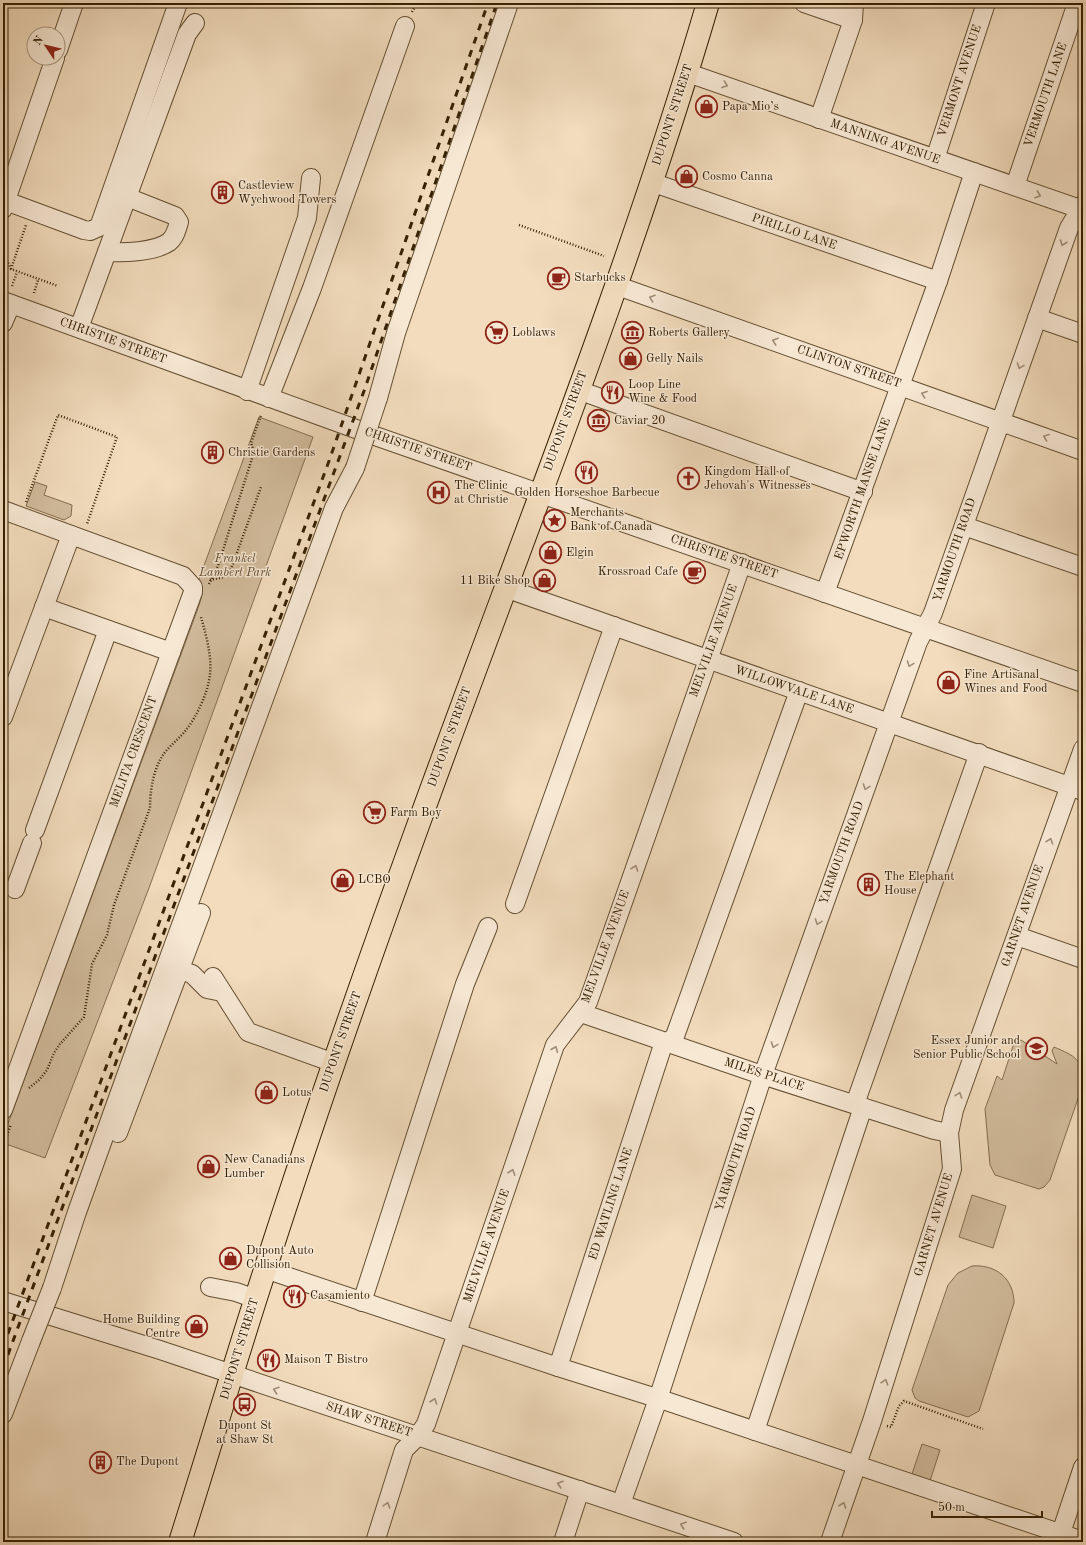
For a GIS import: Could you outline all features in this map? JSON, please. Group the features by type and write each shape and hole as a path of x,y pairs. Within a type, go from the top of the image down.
{"main road":[{"name":"DUPONT STREET","path":"180,1542 265,1269 369,960 578,390 688,73 708,3"}],"street":[{"path":"66,26 74,3"},
{"path":"52,66 4,203 90,231 99,227 178,3"},
{"path":"3,1414 52,1288 77,1212 140,1037 334,508 355,468 378,398 396,333 509,3"},
{"path":"804,3 854,12 819,119"},
{"name":"VERMONT AVENUE","path":"936,159 986,3"},
{"name":"VERMOUTH LANE","path":"1015,186 1077,3"},
{"path":"79,328 187,34 195,23"},
{"path":"269,398 312,288 405,26"},
{"name":"MANNING AVENUE","path":"688,73 1082,208"},
{"name":"EPWORTH MANSE LANE","path":"825,593 863,492 899,385 938,281 974,172"},
{"path":"247,391 307,218 310,178"},
{"name":"PIRILLO LANE","path":"651,182 938,281"},
{"path":"107,252 134,251 160,246 170,241 176,232 179,222 175,216 127,197"},
{"name":"YARMOUTH ROAD","path":"621,1504 658,1399 764,1075 889,723 924,628 933,613 1068,228 1082,208"},
{"name":"CLINTON STREET","path":"615,284 1083,451"},
{"path":"3,323 7,303"},
{"name":"CHRISTIE STREET","path":"7,303 79,328 247,391 540,492 1083,683"},
{"path":"1037,318 1083,334"},
{"path":"578,390 863,492"},
{"name":"MELITA CRESCENT","path":"3,510 79,532 175,573 189,581 193,592 8,1114"},
{"path":"964,526 1083,567"},
{"path":"3,717 44,607 79,532"},
{"name":"MELVILLE AVENUE","path":"375,1542 404,1450 418,1436 426,1424 555,1045 588,1002 742,563"},
{"name":"WILLOWVALE LANE","path":"505,588 707,660 979,753 1076,789"},
{"path":"44,607 171,652"},
{"path":"515,904 614,626"},
{"path":"15,889 108,630"},
{"name":"ED WATLING LANE","path":"558,1367 662,1048 675,1036 799,691"},
{"name":"GARNET AVENUE","path":"830,1542 857,1466 952,1169 949,1133 954,1110 1017,936 1076,789 1083,749"},
{"path":"755,1431 859,1106 979,753"},
{"path":"109,1158 201,913"},
{"path":"362,1302 466,984 488,927"},
{"path":"1017,936 1083,959"},
{"path":"180,970 192,974 207,989 222,992"},
{"path":"213,977 248,1032 334,1063"},
{"name":"MILES PLACE","path":"581,1013 859,1106 949,1133"},
{"path":"265,1269 755,1431 1059,1538 1083,1541"},
{"path":"210,1288 236,1292 256,1299"},
{"name":"SHAW STREET","path":"3,1301 160,1350 734,1542"},
{"path":"1059,1538 1083,1467"},
{"path":"563,1542 580,1490"}],"path":[{"path":"11,270 26,224"},
{"path":"520,226 604,256"},
{"path":"3,252 11,270 58,286"},
{"path":"12,286 16,272"},
{"path":"34,293 38,280"},
{"path":"24,506 58,415 117,437 88,517 79,532"},
{"path":"208,586 218,566 254,452 251,443 261,415"},
{"path":"210,580 224,577 231,569 261,487"},
{"path":"24,1092 39,1080 60,1044 84,1017 92,964 107,935 114,905 150,808 150,796 158,763 164,754 187,729 202,700 210,672 210,660 200,612"},
{"path":"5,1141 8,1114"},
{"path":"885,1425 891,1427 899,1406 904,1401 984,1429"}],"green space":[{"name":"Frankel Lambert Park","path":"259,417 313,437 149,888 45,1158 6,1144 3,1141 3,1137 197,611 202,591 199,579"},
{"path":"35,482 47,486 44,495 72,505 71,516 64,520 26,506"},
{"path":"1021,1040 1057,1064 1052,1051 1054,1047 1067,1053 1079,1064 1083,1076 1083,1084 1050,1180 1044,1187 1039,1189 995,1175 990,1165 985,1109 997,1076 1002,1080 1014,1043"},
{"path":"972,1195 1006,1206 993,1248 959,1237"},
{"path":"972,1266 981,1266 996,1270 1002,1275 1011,1287 1014,1303 979,1411 968,1417 919,1401 915,1398 912,1390 948,1285 958,1273"},
{"path":"922,1444 940,1450 929,1484 911,1477"}],"railway":[{"path":"3,1347 329,461 488,3"},
{"path":"3,1368 364,391 497,3"}],"place":[{"name":"Papa Mio’s","path":"706,107"},
{"name":"Cosmo Canna","path":"686,177"},
{"name":"Castleview Wychwood Towers","path":"223,193"},
{"name":"Starbucks","path":"559,278"},
{"name":"Loblaws","path":"497,333"},
{"name":"Roberts Gallery","path":"633,333"},
{"name":"Gelly Nails","path":"631,359"},
{"name":"Loop Line Wine & Food","path":"613,392"},
{"name":"Caviar 20","path":"598,421"},
{"name":"Christie Gardens","path":"213,453"},
{"name":"Golden Horseshoe Barbecue","path":"587,472"},
{"name":"Kingdom Hall of Jehovah's Witnesses","path":"688,479"},
{"name":"The Clinic at Christie","path":"439,493"},
{"name":"Merchants Bank of Canada","path":"555,520"},
{"name":"Elgin","path":"550,553"},
{"name":"Krossroad Cafe","path":"694,572"},
{"name":"11 Bike Shop","path":"545,581"},
{"name":"Fine Artisanal Wines and Food","path":"949,682"},
{"name":"Farm Boy","path":"375,813"},
{"name":"LCBO","path":"342,880"},
{"name":"The Elephant House","path":"868,884"},
{"name":"Essex Junior and Senior Public School","path":"1036,1048"},
{"name":"Lotus","path":"266,1093"},
{"name":"New Canadians Lumber","path":"208,1167"},
{"name":"Dupont Auto Collision","path":"230,1258"},
{"name":"Casamiento","path":"294,1296"},
{"name":"Home Building Centre","path":"196,1327"},
{"name":"Maison T Bistro","path":"269,1360"},
{"name":"Dupont St at Shaw St","path":"245,1405"},
{"name":"The Dupont","path":"100,1462"}]}
